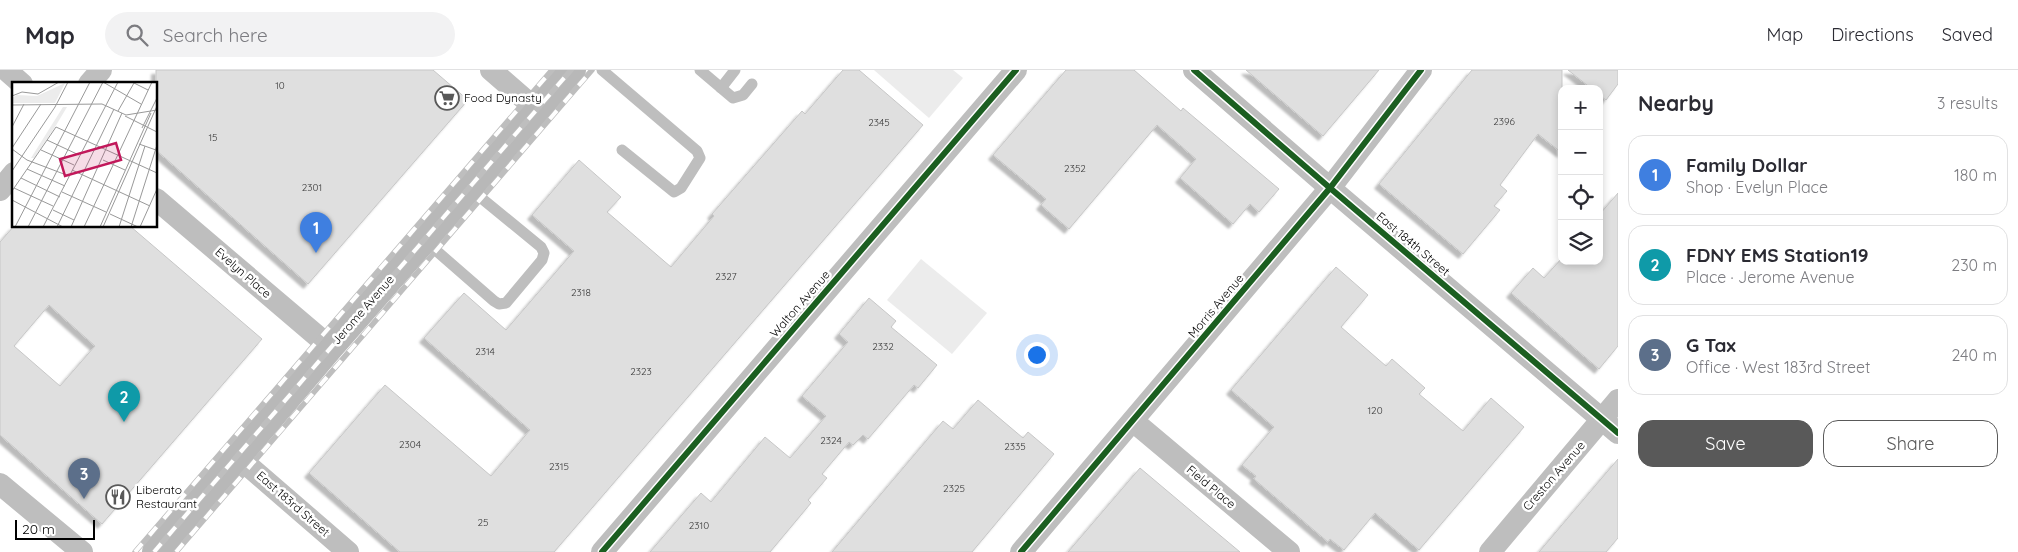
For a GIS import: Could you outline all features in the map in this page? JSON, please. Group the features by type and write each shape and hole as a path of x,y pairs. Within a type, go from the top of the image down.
{"main road":[{"name":"Jerome Avenue","path":"156,552 330,347 572,70"}],"street":[{"path":"6,70 20,82"},
{"path":"91,82 101,70"},
{"path":"491,70 537,110"},
{"name":"Walton Avenue","path":"602,552 1016,70"},
{"name":"East 184th Street","path":"1194,70 1610,426"},
{"name":"Morris Avenue","path":"1021,552 1330,188 1421,70"},
{"path":"0,190 12,176"},
{"name":"Evelyn Place","path":"158,201 330,347"},
{"name":"Creston Avenue","path":"1490,552 1610,426 1618,400"},
{"name":"Field Place","path":"1133,421 1289,552"},
{"name":"East 183rd Street","path":"238,456 348,552"},
{"path":"0,484 82,552"}],"lane":[{"path":"602,70 697,151 700,158 680,188 674,192 622,150"},
{"path":"700,70 733,98 743,95 752,84"},
{"path":"721,88 735,70"},
{"path":"424,240 494,301 499,304 506,303 542,260 544,253 541,246 469,188"}],"shaded area":[{"path":"874,70 953,70 963,78 929,118"},
{"path":"921,259 987,313 952,354 887,300"}],"building":[{"path":"156,70 433,70 468,100 308,284 158,152 158,82 156,82"},
{"path":"843,70 859,70 923,125 554,552 400,552 309,473 385,385 491,476 530,430 424,338 464,293 506,330 574,251 532,215 579,160 621,197 607,212 671,267 714,216 712,214 802,111 805,114"},
{"path":"1066,70 1134,70 1181,111 1183,108 1279,189 1259,212 1250,204 1233,224 1180,178 1196,159 1157,125 1069,229 1041,205 1046,199 993,155"},
{"path":"1246,70 1379,70 1323,136"},
{"path":"1472,70 1562,70 1562,85 1558,85 1558,150 1538,134 1500,185 1507,191 1494,206 1500,210 1463,254 1379,184"},
{"path":"1568,70 1618,70 1618,84 1606,100 1603,98 1603,85 1587,85"},
{"path":"1618,193 1618,346 1599,369 1511,293 1533,268 1544,278 1558,262 1558,265 1603,265 1603,210"},
{"path":"12,228 132,228 262,339 102,524 0,435 0,242","holes":["49,305 95,346 60,386 14,346"]},
{"path":"1336,267 1368,295 1341,327 1386,366 1392,359 1425,388 1419,394 1463,431 1491,398 1524,427 1419,550 1375,513 1344,550 1330,539 1328,542 1254,479 1256,476 1242,465 1274,427 1231,390"},
{"path":"869,298 896,321 891,327 937,365 918,388 914,385 868,439 863,435 853,445 849,442 822,474 827,478 808,500 811,503 770,552 650,552 701,493 711,502 765,437 790,458 826,416 802,396 848,342 839,334"},
{"path":"978,400 1023,438 1028,432 1054,454 972,552 832,552 943,421 953,429"},
{"path":"1618,459 1618,538 1606,552 1539,552"},
{"path":"1140,468 1197,516 1240,552 1068,552"}],"railway":[{"path":"135,552 552,70"},
{"path":"154,552 571,70"},
{"path":"176,552 592,70"}],"cycle path":[{"path":"602,552 1016,70"},
{"path":"1194,70 1618,433"},
{"path":"1021,552 1330,188 1421,70"}],"place":[{"name":"Food Dynasty","path":"447,98"},
{"name":"Family Dollar","path":"316,253"},
{"name":"FDNY EMS Station19","path":"124,422"},
{"name":"Liberato Restaurant","path":"118,497"},
{"name":"G Tax","path":"84,499"}]}
